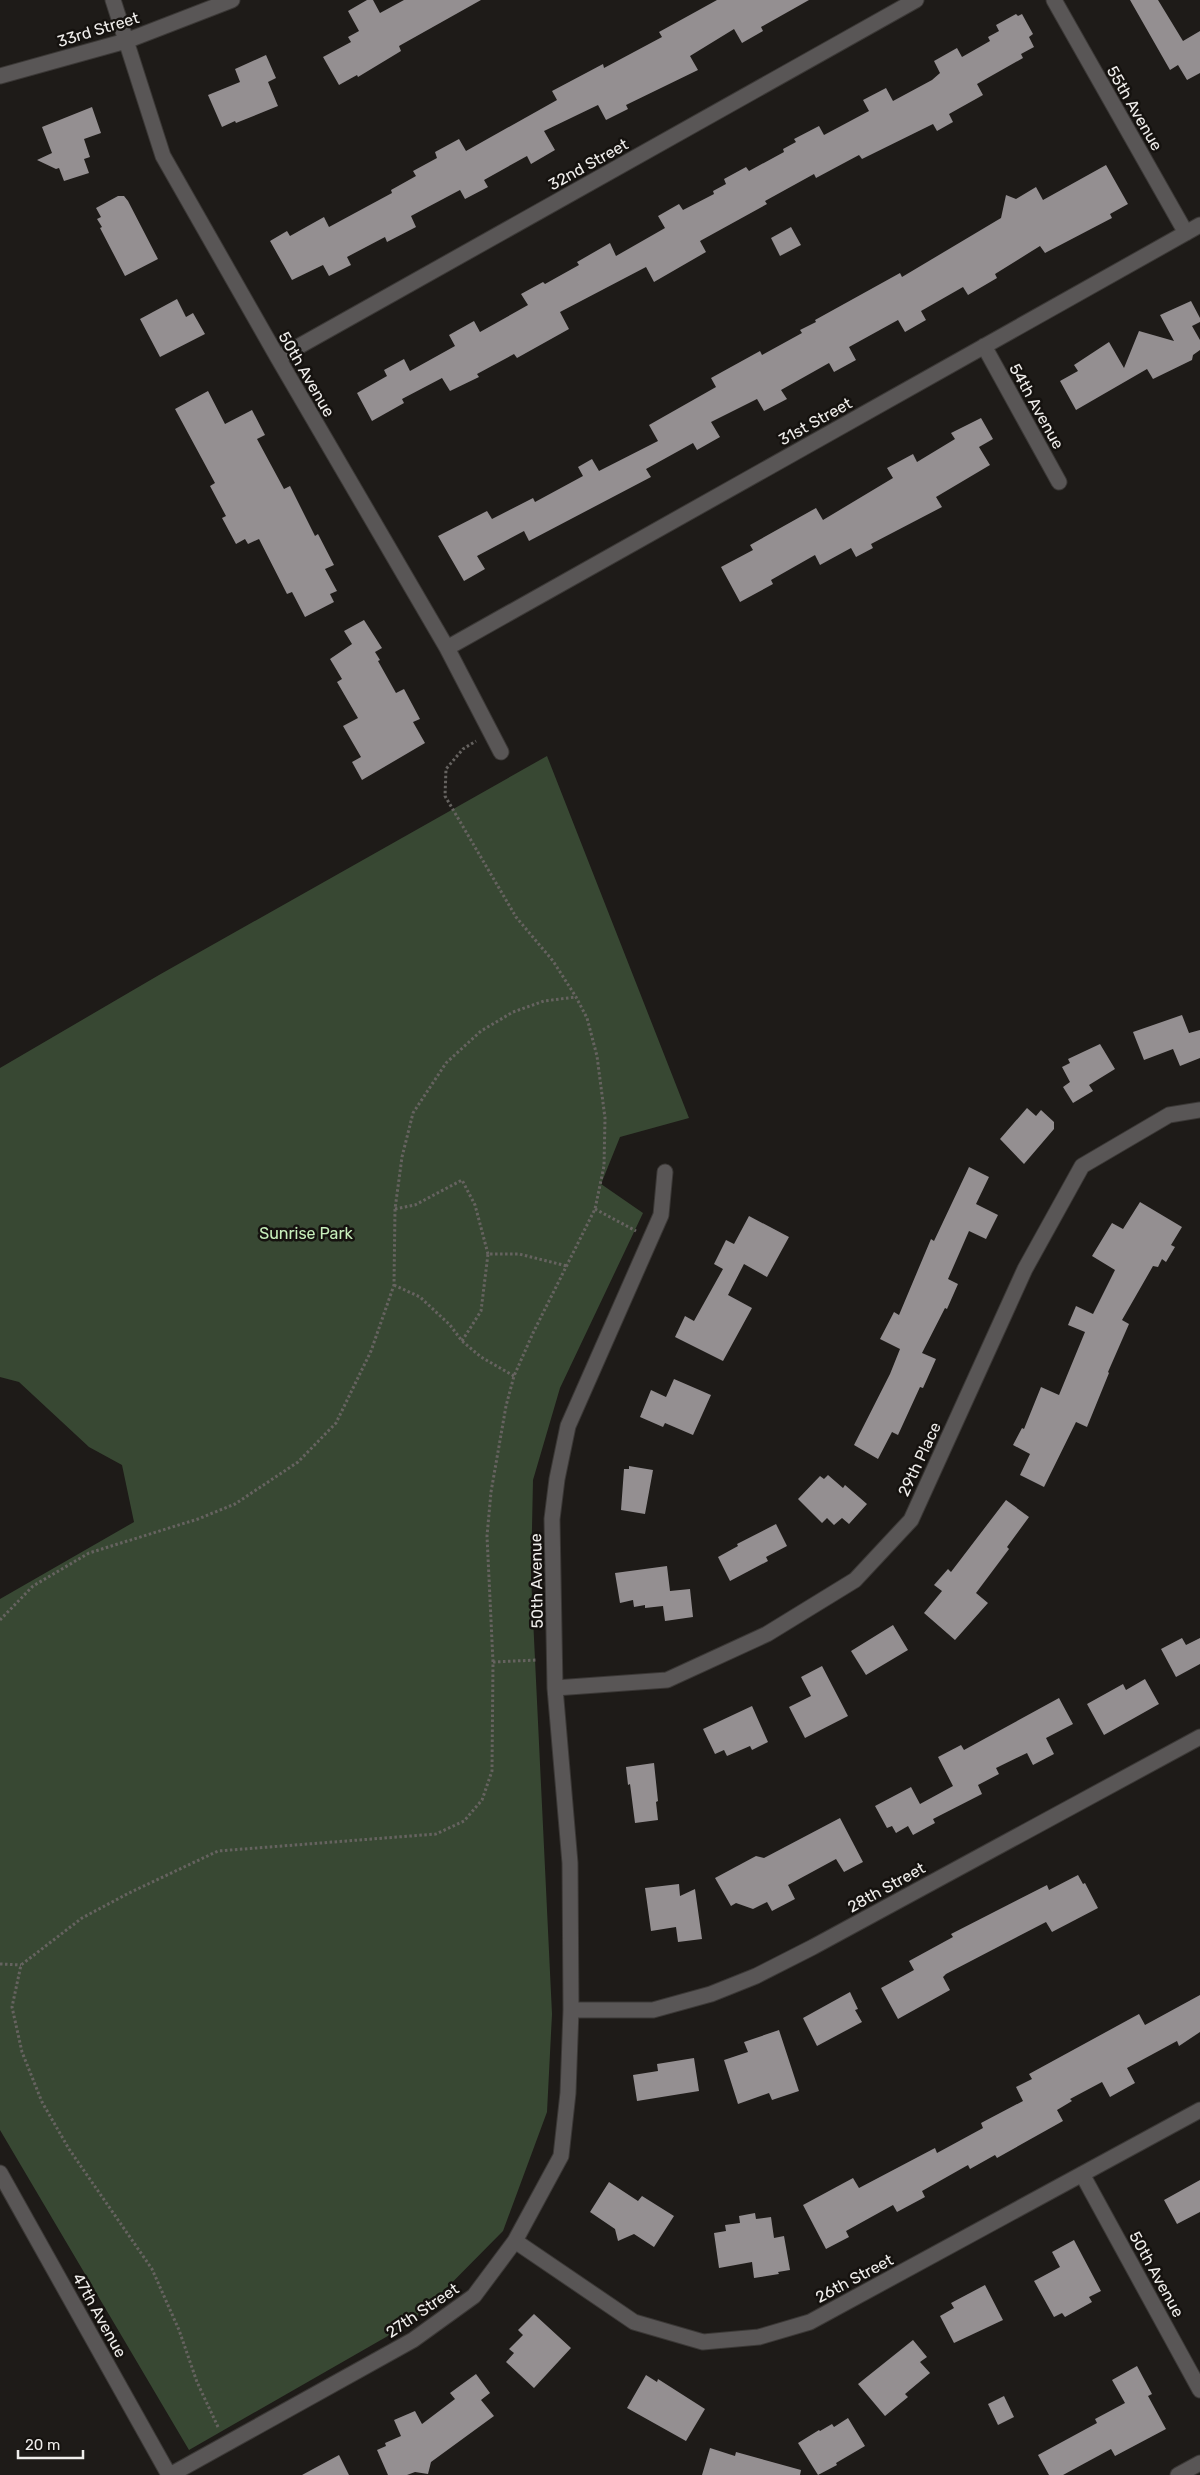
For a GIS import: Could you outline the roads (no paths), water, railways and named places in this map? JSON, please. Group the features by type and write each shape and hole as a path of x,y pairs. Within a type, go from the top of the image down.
{"street":[{"name":"50th Avenue","path":"113,0 163,156 447,648 501,752"},
{"name":"33rd Street","path":"0,76 126,41 232,0"},
{"name":"32nd Street","path":"278,358 916,0"},
{"name":"55th Avenue","path":"1054,0 1186,233"},
{"name":"31st Street","path":"447,648 1200,225"},
{"name":"54th Avenue","path":"984,346 1059,482"},
{"name":"29th Place","path":"555,1688 667,1680 767,1634 855,1580 911,1520 1025,1269 1082,1166 1169,1115 1200,1110"},
{"name":"50th Avenue","path":"571,2010 570,1863 555,1688 552,1520 557,1480 568,1426 661,1215 665,1172"},
{"name":"28th Street","path":"571,2010 654,2010 711,1994 756,1976 821,1943 1200,1737"},
{"name":"27th Street","path":"170,2475 413,2340 474,2296 515,2241 561,2156 568,2093 571,2010"},
{"name":"26th Street","path":"515,2241 634,2322 703,2342 759,2337 810,2322 1200,2110"},
{"name":"47th Avenue","path":"0,2173 170,2475"},
{"name":"50th Avenue","path":"1082,2174 1200,2390"},
{"path":"1178,2475 1200,2463"}],"park label":[{"name":"Sunrise Park","path":"306,1233"}]}
